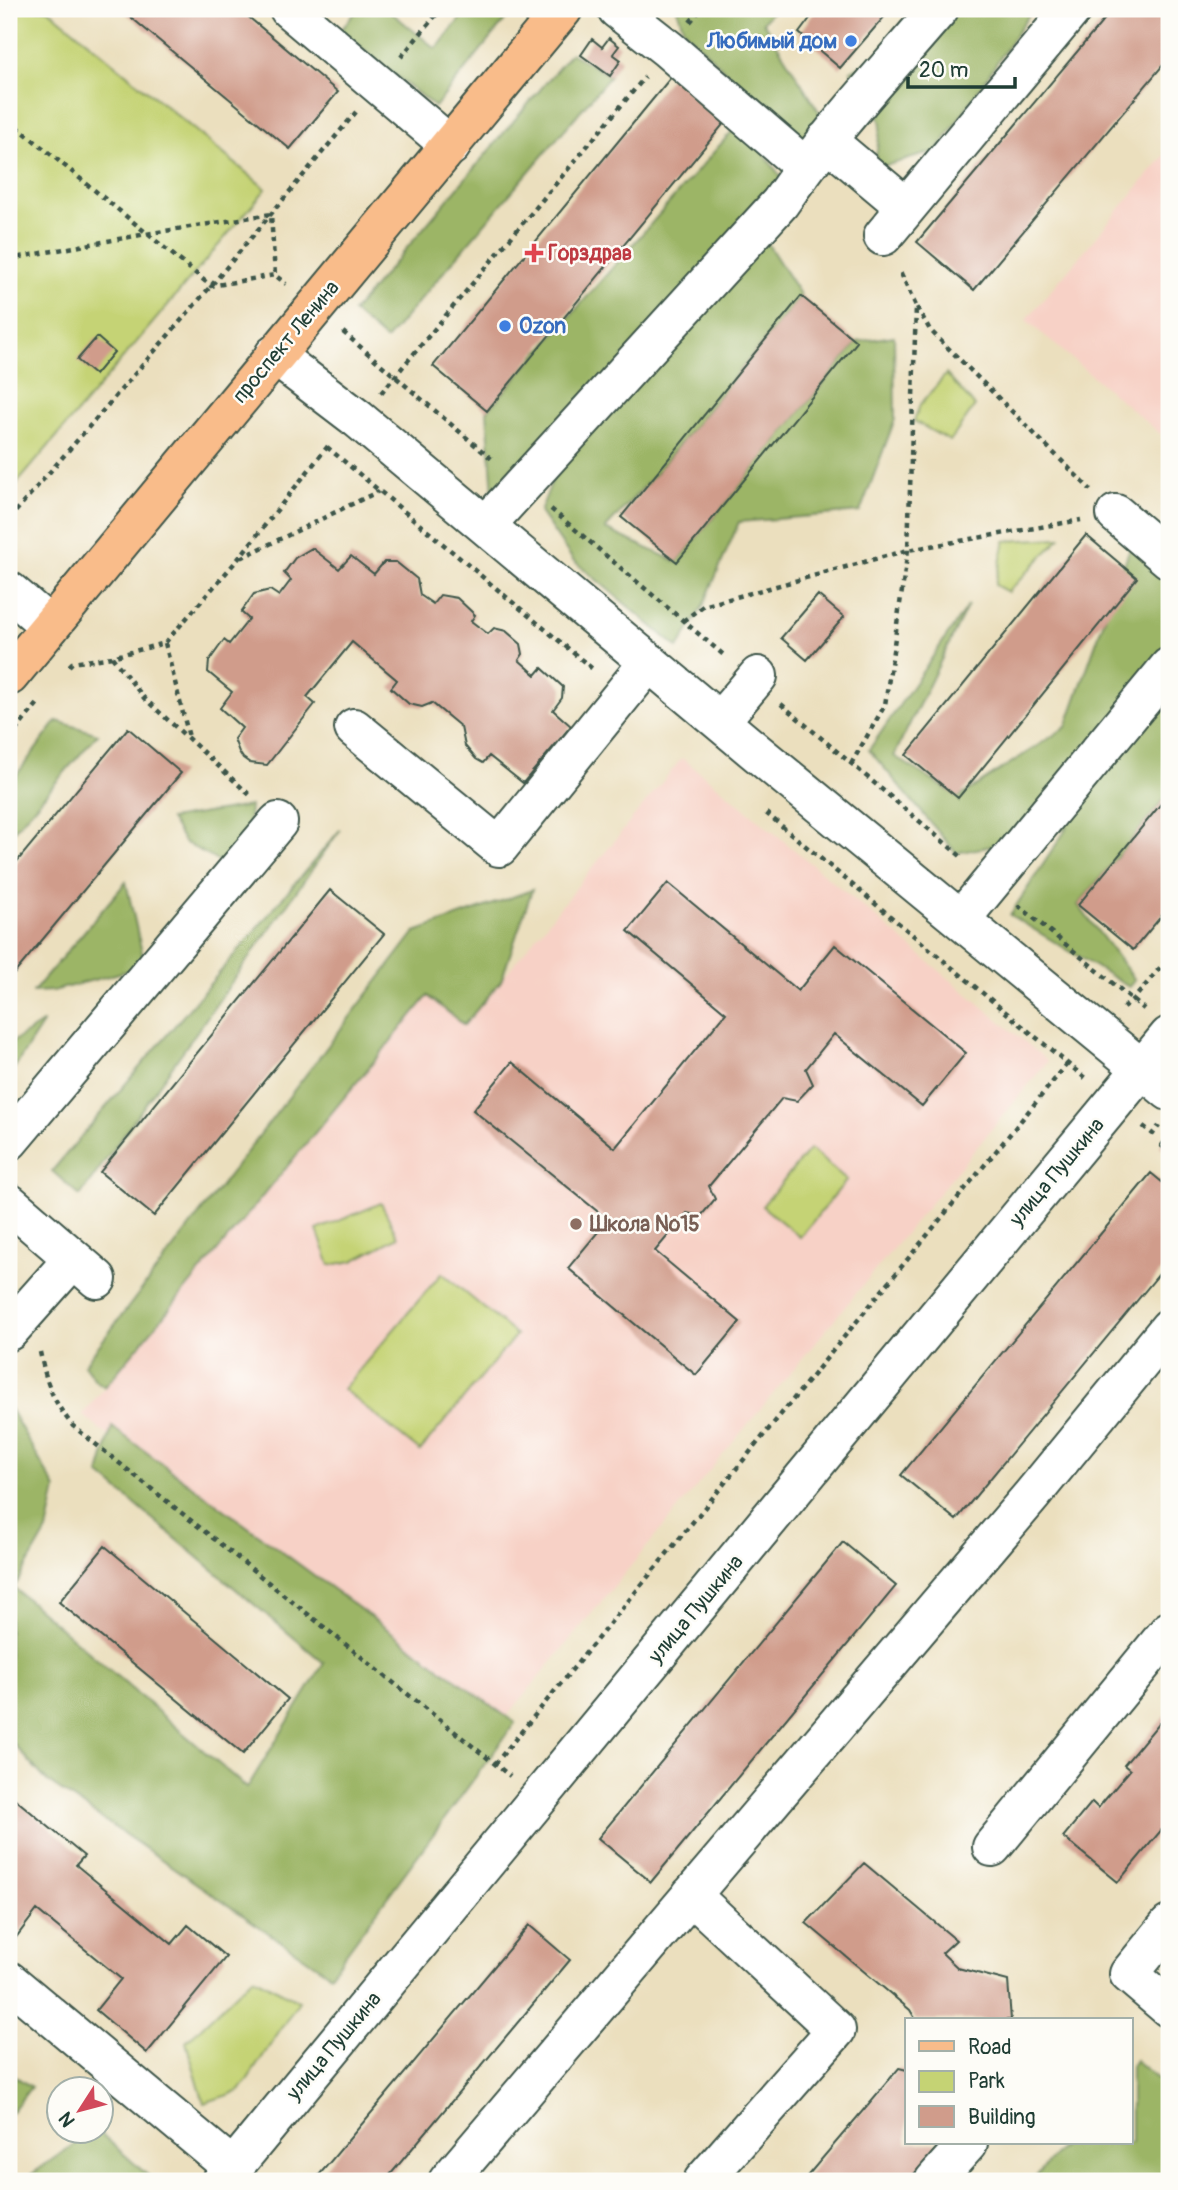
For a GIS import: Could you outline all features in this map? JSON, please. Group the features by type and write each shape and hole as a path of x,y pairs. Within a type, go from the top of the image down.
{"main road":[{"name":"проспект Ленина","path":"9,676 564,9"}],"street":[{"path":"289,9 451,146"},
{"path":"617,9 668,49 815,154 894,221 1072,9"},
{"path":"486,525 780,203 815,154 939,9"},
{"path":"274,355 358,419 1155,1080"},
{"path":"1116,514 1169,559"},
{"path":"9,591 50,626"},
{"path":"354,728 499,847 649,662"},
{"path":"961,919 1169,667"},
{"path":"720,721 756,679"},
{"path":"9,1141 278,822"},
{"name":"улица Пушкина","path":"228,2174 538,1799 1155,1080 1160,1025"},
{"path":"9,1203 85,1269 20,1319"},
{"path":"448,2181 1032,1495 1169,1328"},
{"path":"992,1847 1169,1632"},
{"path":"691,1895 836,2030 703,2181"},
{"path":"1169,1925 1129,1974 1169,2008"},
{"path":"9,1981 228,2174"},
{"path":"934,2181 967,2144"}],"path":[{"path":"9,519 211,286 442,9"},
{"path":"9,120 211,286 275,275"},
{"path":"9,260 271,214"},
{"path":"271,214 275,275 682,621 756,679 851,764 1160,1025"},
{"path":"894,221 916,306 930,330 1116,514"},
{"path":"851,764 885,705 908,550 916,306"},
{"path":"238,559 379,491"},
{"path":"682,621 703,606 908,550 1116,514"},
{"path":"165,643 189,737"},
{"path":"112,657 144,698 278,822"},
{"path":"495,1764 1094,1030 1133,1000 1169,957"},
{"path":"20,1319 56,1405 73,1426 538,1799"}],"shaded area":[{"path":"1169,150 1169,441 1026,320"},
{"name":"Школа №15","path":"682,758 1048,1061 488,1739 82,1415 428,996 464,1025"}],"green space":[{"path":"19,9 48,9 266,189 9,493 9,22"},
{"path":"358,9 387,9 436,49 468,9 514,9 435,107 340,31"},
{"path":"677,9 774,9 763,22 825,121 804,149 684,30"},
{"path":"954,9 1033,9 937,151 874,169 881,124 876,108 851,71"},
{"path":"571,53 610,76 386,340 353,312"},
{"path":"740,122 784,181 762,235 801,296 652,478 605,529 677,562 857,342 894,336 895,419 860,512 739,522 703,606 678,648 573,560 540,512 570,434 493,494 487,411"},
{"path":"946,374 975,406 950,441 914,421 920,405"},
{"path":"1136,531 1169,559 1169,794 1078,905 1135,980 1129,987 1010,915 1067,828 1028,839 956,853 869,750 968,605 894,756 959,797 1066,727"},
{"path":"1060,538 1008,592 995,585 1005,541"},
{"path":"57,721 98,734 9,836 9,785"},
{"path":"250,806 245,876 184,842 170,819"},
{"path":"340,830 80,1196 52,1171"},
{"path":"126,882 145,966 53,991 33,992"},
{"path":"532,890 501,981 464,1025 428,996 105,1387 96,1381 84,1365 415,932"},
{"path":"44,1022 9,1076 9,1044"},
{"path":"810,1149 847,1180 800,1237 762,1206"},
{"path":"381,1203 398,1237 353,1261 330,1265 317,1230"},
{"path":"442,1273 516,1335 420,1451 343,1389"},
{"path":"9,1407 56,1489 47,1531 14,1588 247,1788 324,1663 99,1474 112,1427 515,1723 330,1975 47,1781 9,1739"},
{"path":"253,1977 299,2001 240,2091 204,2103 186,2042"},
{"path":"1135,2060 1169,2089 1169,2181 1032,2181 1064,2144 1132,2144 1132,2064"},
{"path":"9,2072 31,2087 9,2115"},
{"path":"75,2144 113,2144 154,2181 22,2181"}],"building":[{"path":"121,9 239,9 338,92 290,149"},
{"path":"817,9 891,9 840,68 799,33"},
{"path":"1113,9 1169,9 1169,58 974,290 917,242"},
{"path":"609,38 619,46 613,54 621,60 610,76 581,55 592,39 602,47"},
{"path":"672,76 726,121 487,411 433,366"},
{"path":"801,296 857,342 677,562 621,517"},
{"path":"97,337 114,352 95,375 77,360"},
{"path":"1086,535 1137,578 958,798 906,755"},
{"path":"312,548 339,569 351,556 374,574 384,562 396,562 417,579 420,595 433,604 440,595 457,598 475,615 471,621 488,634 494,628 506,631 521,644 523,654 519,660 536,675 542,668 563,687 562,698 553,710 571,726 523,783 489,756 483,763 476,759 465,746 461,727 432,703 422,707 409,704 391,688 397,680 352,642 307,697 315,704 267,765 250,763 243,758 234,739 242,728 220,708 232,692 208,672 209,661 224,640 229,644 249,619 241,612 254,594 270,590 279,596 291,580 284,573 295,558"},
{"path":"818,595 844,617 807,660 781,638"},
{"path":"128,728 181,773 9,980 9,871"},
{"path":"1169,794 1169,907 1133,950 1078,905"},
{"path":"668,883 798,991 835,945 966,1053 922,1106 834,1034 806,1069 813,1084 797,1101 782,1098 709,1186 715,1199 701,1216 687,1213 655,1251 740,1322 696,1375 568,1268 608,1220 473,1110 512,1062 615,1148 726,1013 628,931"},
{"path":"330,890 384,934 154,1216 100,1172"},
{"path":"1169,1134 1169,1153 1160,1146"},
{"path":"1151,1173 1169,1188 1169,1262 956,1520 901,1475"},
{"path":"843,1542 896,1586 651,1882 598,1838"},
{"path":"105,1546 288,1699 243,1754 59,1602"},
{"path":"1169,1711 1169,1821 1118,1882 1063,1837 1092,1802 1098,1808 1130,1770 1124,1765"},
{"path":"9,1794 84,1856 76,1865 172,1944 188,1925 226,1957 147,2053 96,2010 121,1979 37,1910 14,1940 9,1936"},
{"path":"864,1863 956,1940 942,1953 958,1968 1008,1981 1011,2018 915,2018 910,2010 806,1923"},
{"path":"529,1925 570,1960 385,2181 314,2181"},
{"path":"899,2068 905,2070 905,2144 940,2144 908,2181 803,2181"}],"place":[{"name":"Любимый дом","path":"851,41"},
{"name":"Горздрав","path":"534,253"},
{"name":"Ozon","path":"505,326"},
{"name":"Школа №15","path":"576,1224"}]}
